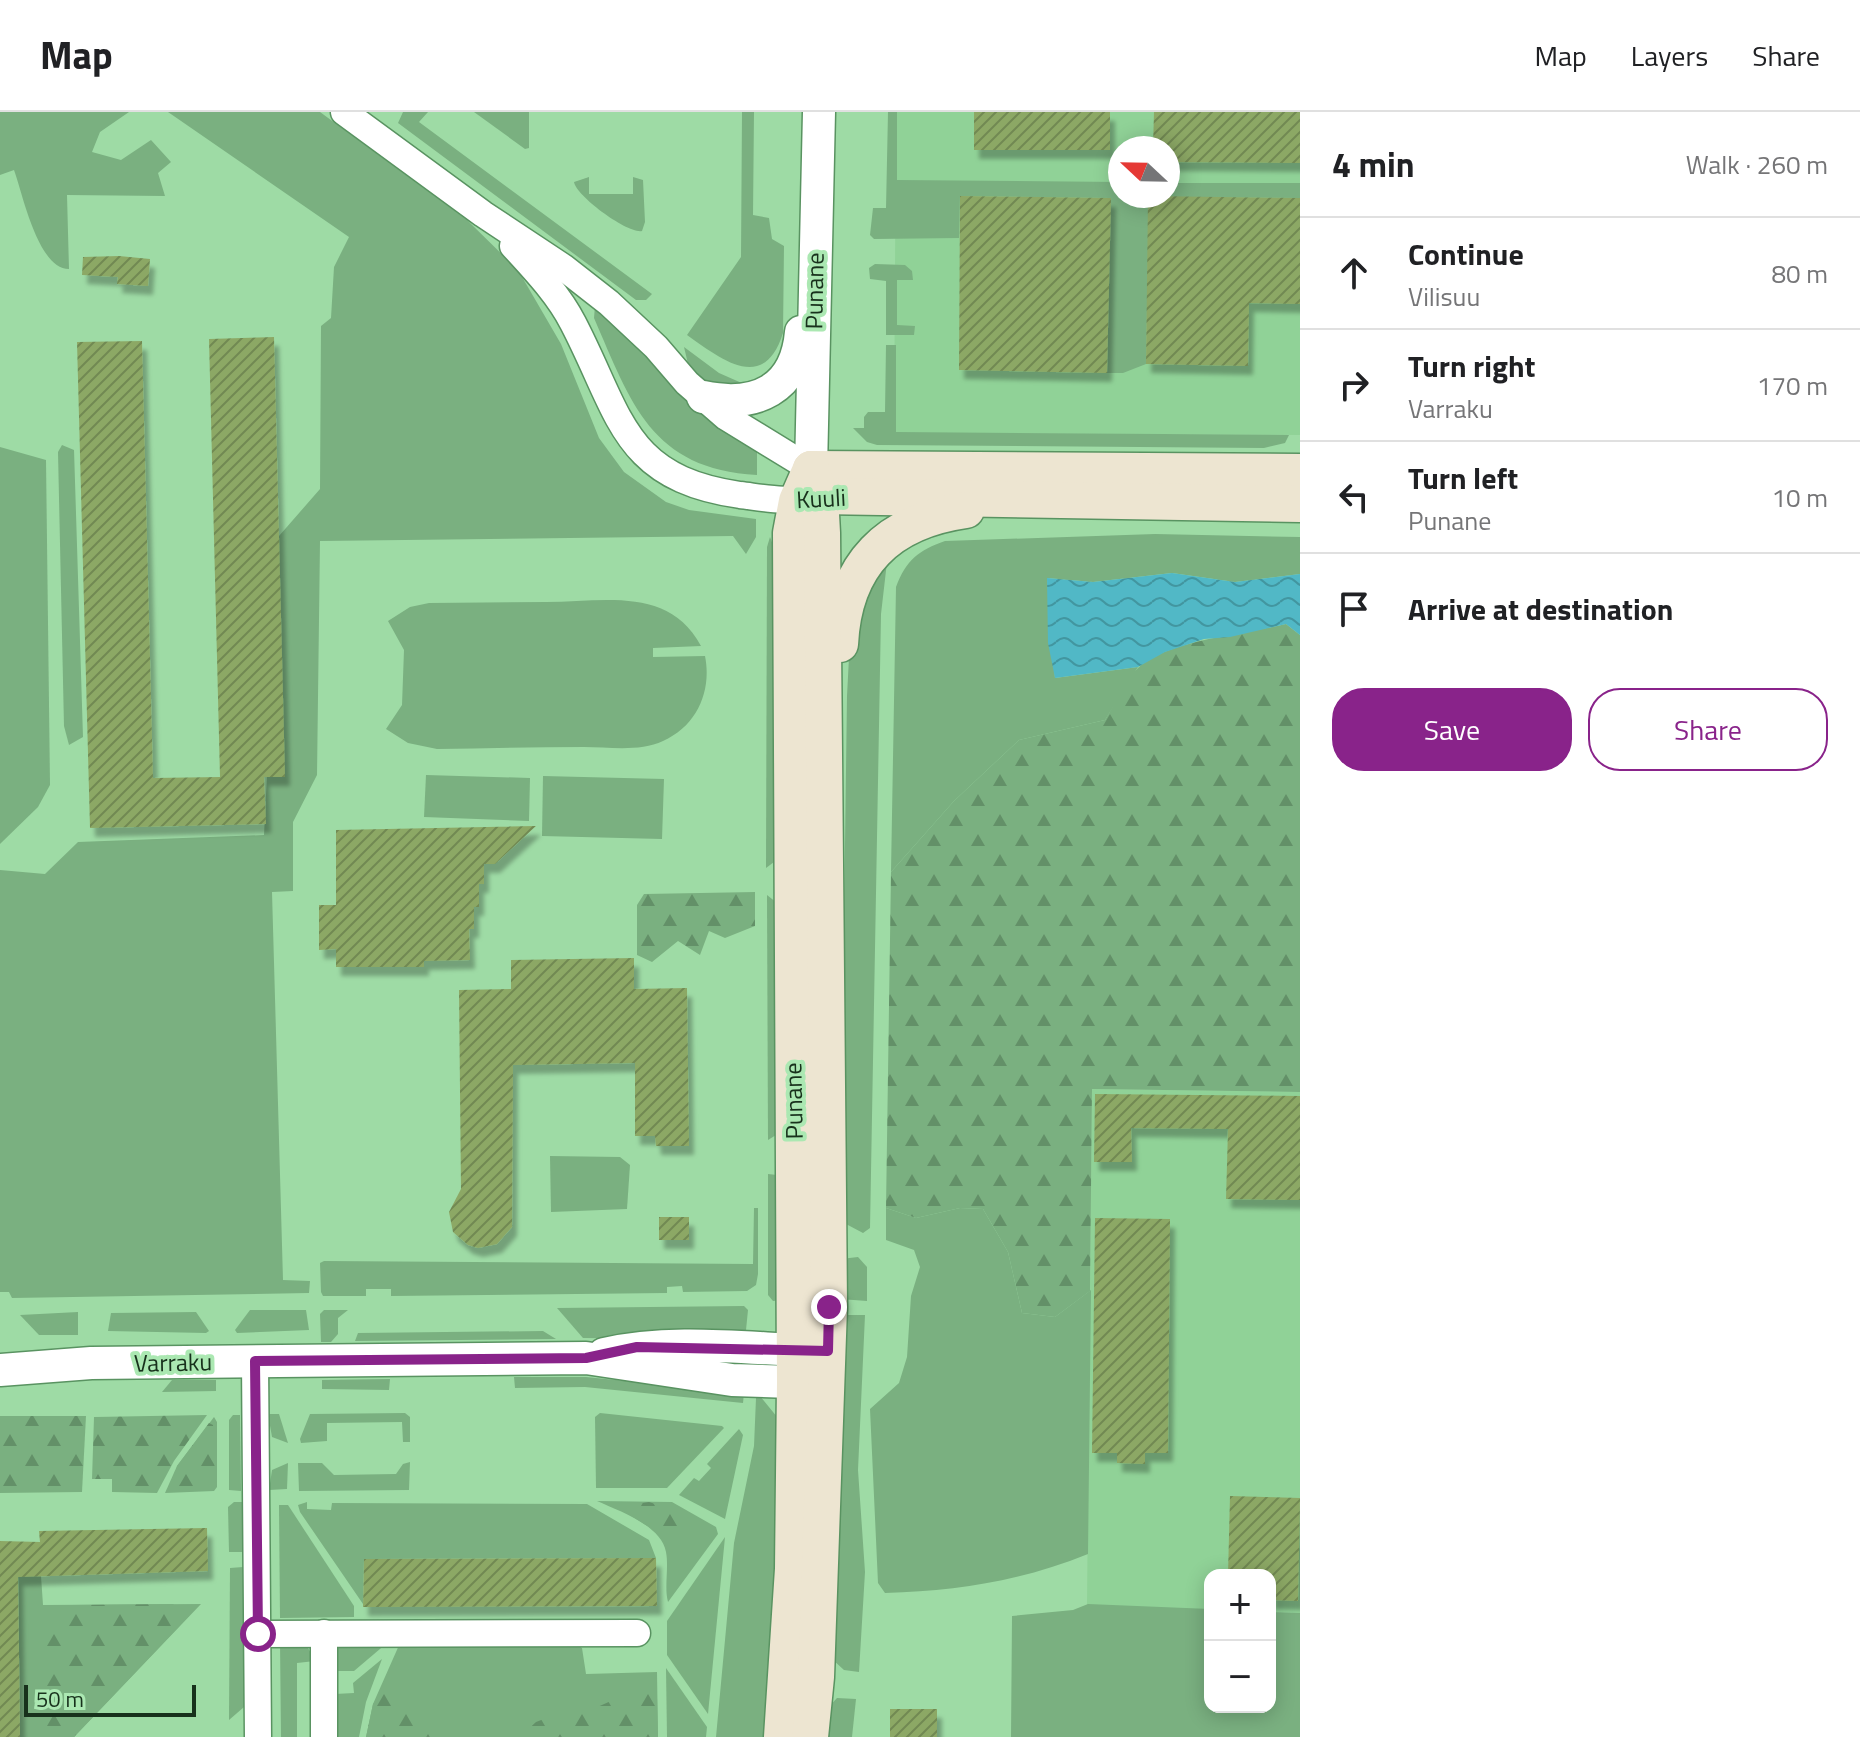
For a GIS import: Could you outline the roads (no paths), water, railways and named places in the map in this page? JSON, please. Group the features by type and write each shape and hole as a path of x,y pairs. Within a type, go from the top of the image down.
{"main road":[{"name":"Kuuli","path":"810,489 1300,472"},
{"name":"Kuuli","path":"810,489 1013,502 1300,504"},
{"name":"Punane","path":"810,489 826,753 811,1366 810,1737"},
{"name":"Punane","path":"782,1737 811,1366 791,533 810,489"},
{"path":"826,753 841,625 847,595 861,567 881,543 910,525 942,513 1013,502"}],"street":[{"name":"Kuuli","path":"344,112 609,303 703,397 810,489"},
{"name":"Punane","path":"810,489 819,112"},
{"name":"Kuuli","path":"483,214 545,280 572,321 619,422 642,454 669,475 702,489 810,489"},
{"path":"703,397 746,401 782,383 795,365 800,345 814,250"},
{"name":"Varraku","path":"0,1370 91,1363 586,1358 732,1380 811,1366"},
{"path":"255,1361 258,1737"},
{"path":"324,1633 324,1737"},
{"path":"258,1634 637,1633"}],"water":[{"path":"1172,573 1235,582 1300,574 1300,635 1286,624 1230,637 1204,639 1165,652 1138,667 1055,678 1048,643 1047,578 1093,582"}]}
